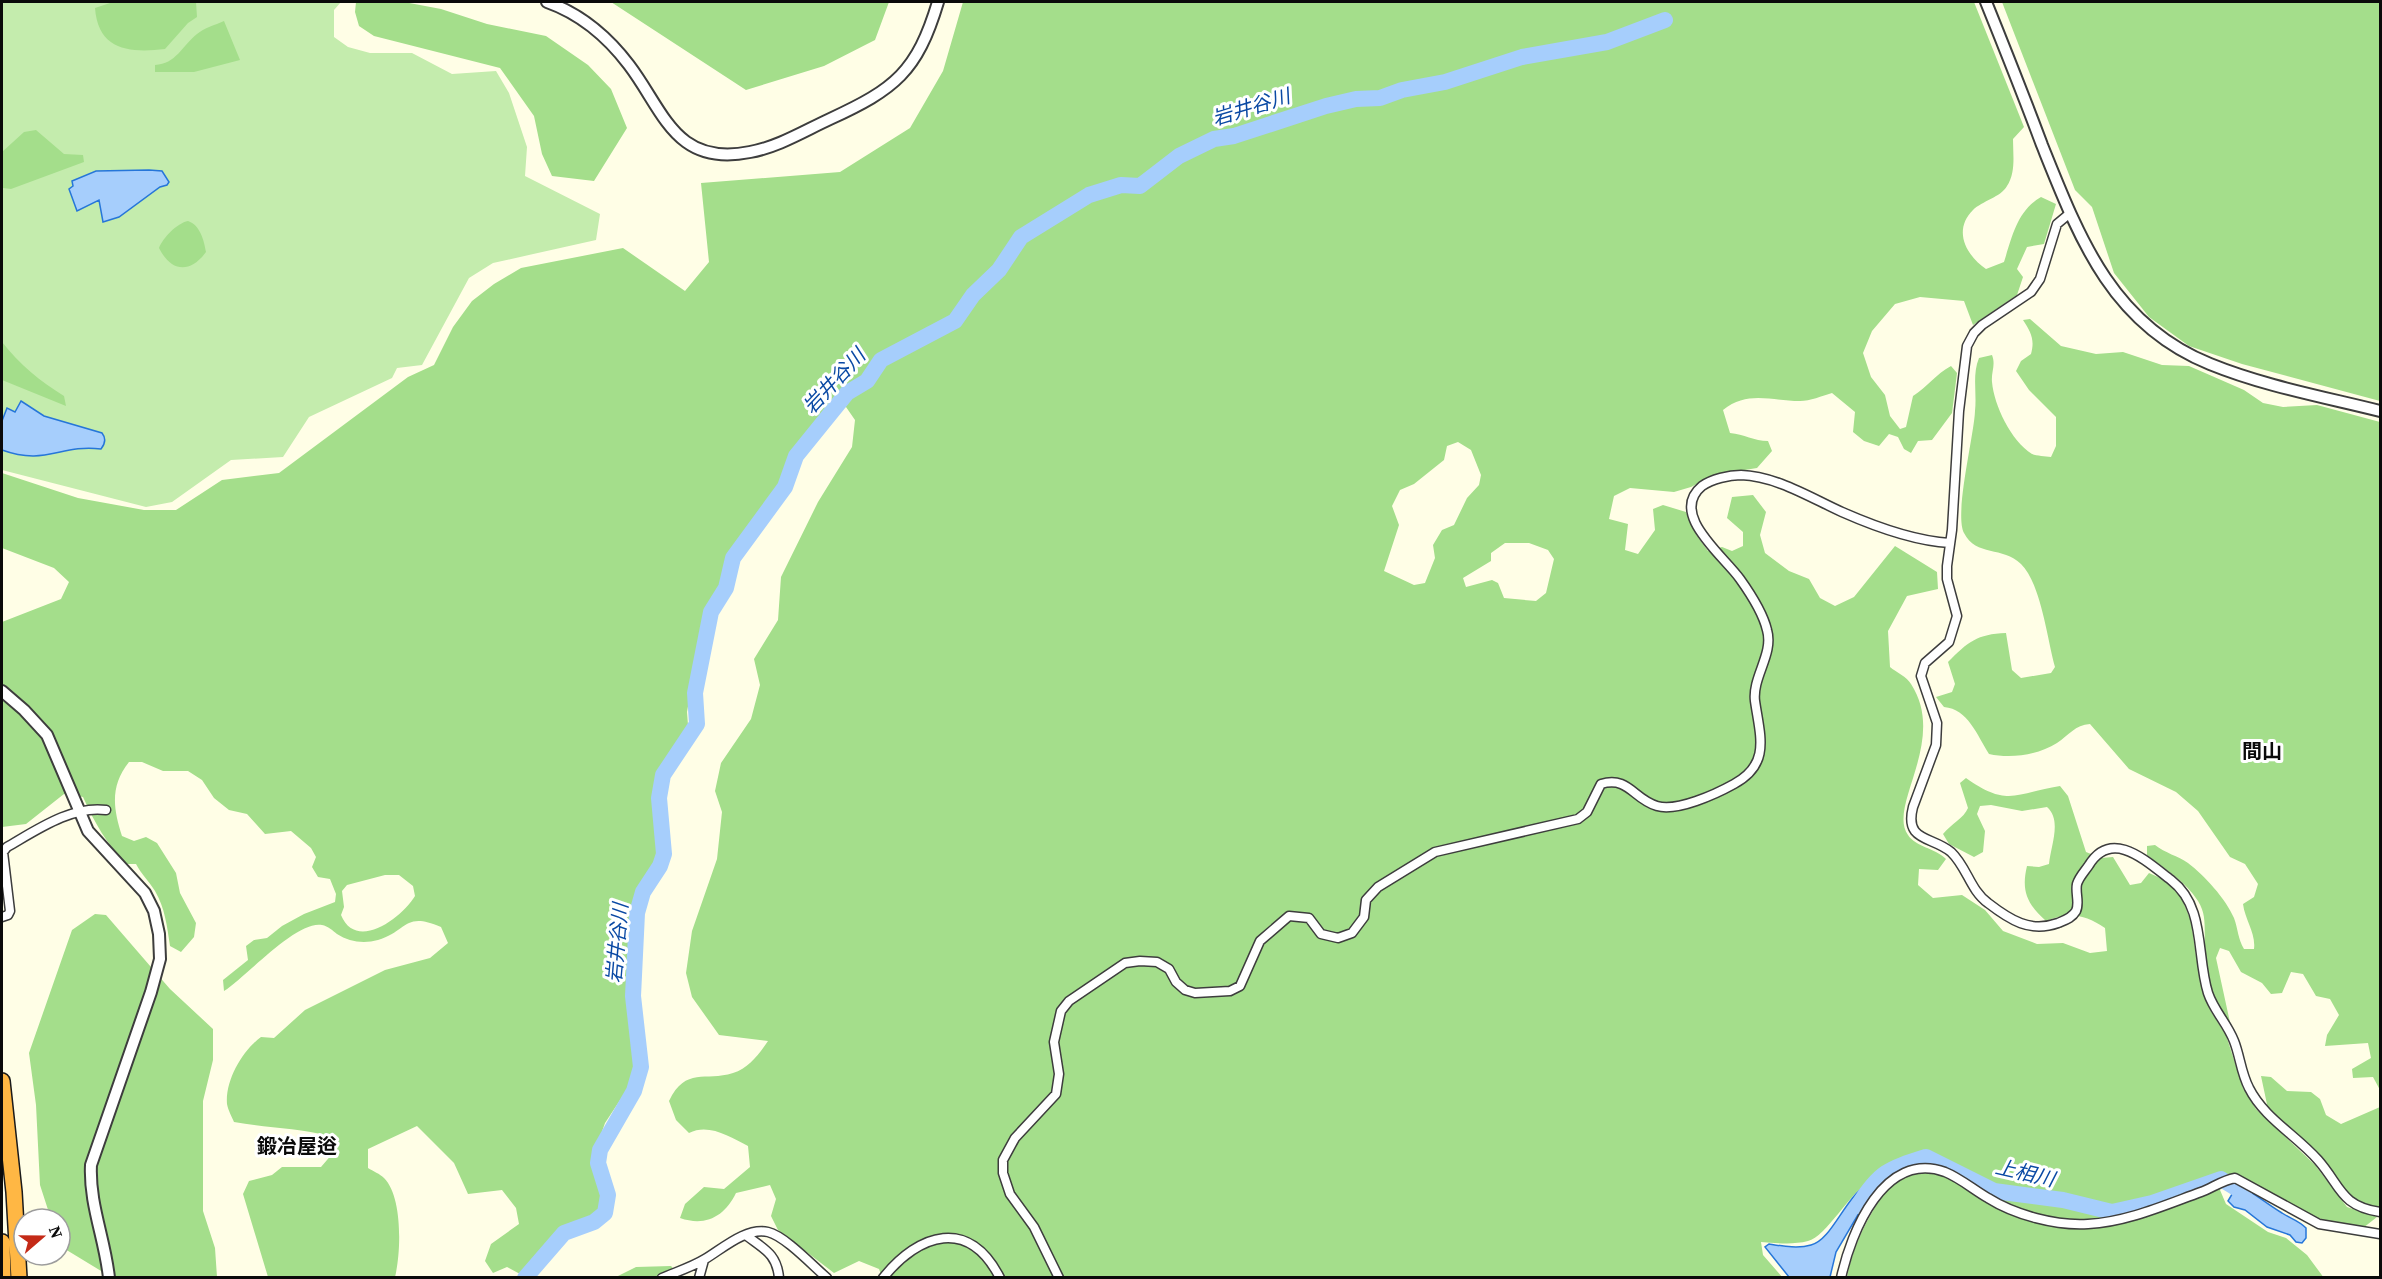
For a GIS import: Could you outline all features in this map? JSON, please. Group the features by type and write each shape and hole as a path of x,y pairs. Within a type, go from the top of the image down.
{"highway":[{"path":"2,1081 14,1192 19,1278"},
{"path":"2,1242 3,1278"}],"street":[{"path":"547,2 574,13 591,25 630,65 659,115 680,137 696,148 716,154 751,152 777,143 876,95 908,69 921,49 938,2"},
{"path":"1986,2 2069,214 2085,248 2121,300 2141,321 2167,340 2208,363 2240,374 2380,411"},
{"path":"2069,214 2057,224 2040,279 2031,292 1982,325 1974,333 1967,346 1959,411 1947,579 1957,616 1949,642 1925,663 1922,676 1937,723 1936,745 1913,807 1911,818 1913,829 1920,837 1941,845 1959,860 1968,879 1986,902 2018,923 2032,928 2069,919 2076,912 2078,882 2099,851 2106,847 2125,849 2173,882 2187,896 2194,910 2208,993 2214,1009 2234,1041 2249,1089 2262,1108 2318,1160 2344,1197 2353,1205 2380,1212"},
{"path":"1059,1278 1034,1227 1011,1194 1004,1173 1003,1161 1015,1138 1056,1094 1059,1074 1054,1042 1061,1011 1069,1000 1125,963 1140,961 1157,962 1163,965 1185,990 1195,993 1230,991 1240,986 1260,942 1289,916 1309,918 1321,934 1338,938 1352,933 1364,917 1366,900 1378,887 1435,852 1456,846 1479,844 1578,819 1587,812 1601,784 1619,782 1652,804 1672,807 1709,797 1736,784 1749,773 1761,755 1755,696 1768,646 1768,634 1764,621 1740,580 1704,538 1694,519 1691,504 1695,492 1706,483 1740,475 1758,478 1806,494 1843,512 1924,542 1950,543"},
{"path":"2,692 24,710 47,735 88,831 146,893 154,911 159,934 160,958 152,992 91,1165 90,1185 106,1253 109,1278"},
{"path":"3,916 10,911 3,852 37,830 79,812 95,808 106,810"},
{"path":"1841,1278 1846,1256 1855,1235 1884,1186 1896,1176 1924,1168 1945,1172 1990,1200 2022,1213 2048,1220 2086,1224 2118,1221 2235,1178 2319,1224 2380,1234"},
{"path":"662,1278 704,1260 730,1242 769,1232 827,1278"},
{"path":"747,1236 766,1248 776,1259 779,1278"},
{"path":"883,1278 905,1253 918,1245 952,1236 964,1240 985,1254 1000,1278"},
{"path":"699,1278 704,1260"}],"green space":[{"path":"2,2 341,2 334,10 334,37 348,47 370,53 412,53 452,74 496,71 509,93 527,147 525,176 600,214 596,240 493,263 469,278 422,365 397,368 392,378 309,417 283,457 231,460 172,502 146,507 2,470"},
{"path":"113,2 196,2 197,17 188,23 165,49 129,49 110,41 102,33 97,22 95,8"},
{"path":"356,2 404,2 441,9 487,24 546,36 588,65 611,89 627,128 594,181 552,176 542,154 534,116 500,68 374,36 359,26 355,12"},
{"path":"611,2 889,2 875,40 824,66 746,90"},
{"path":"963,2 1974,2 2024,127 2013,139 2013,169 2010,181 2004,190 1973,210 1964,226 1964,242 1973,257 1986,269 2004,262 2016,225 2026,210 2041,197 2056,204 2044,244 2027,247 2017,269 2023,277 2017,295 1973,325 1964,301 1920,297 1895,304 1872,331 1863,353 1871,377 1885,395 1890,416 1900,429 1906,427 1913,396 1951,366 1957,373 1952,413 1932,440 1918,441 1911,453 1904,449 1898,437 1889,434 1879,446 1864,441 1853,432 1855,412 1832,393 1804,401 1760,398 1742,400 1723,410 1730,433 1768,441 1772,451 1757,468 1714,475 1691,487 1674,492 1630,488 1614,496 1609,519 1628,524 1625,550 1638,554 1655,530 1653,509 1663,505 1686,512 1697,536 1708,551 1722,547 1732,551 1743,546 1743,532 1727,518 1732,497 1753,495 1766,512 1760,535 1765,553 1789,571 1809,579 1820,598 1835,606 1854,597 1895,546 1937,572 1938,589 1907,596 1888,631 1890,667 1911,684 1921,706 1923,728 1921,749 1905,807 1904,823 1911,839 1946,859 1938,870 1919,869 1918,885 1933,898 1962,895 1985,910 2003,931 2037,944 2063,943 2090,953 2107,951 2105,928 2076,916 2062,916 2046,921 2034,909 2027,896 2025,875 2027,866 2039,867 2049,864 2055,826 2047,807 2022,811 1991,805 1980,806 1977,814 1985,831 1983,852 1974,857 1949,844 1943,834 1964,815 1968,808 1960,783 1966,778 1992,793 2003,796 2060,786 2068,796 2086,852 2101,858 2113,857 2130,885 2141,883 2149,873 2167,881 2182,899 2191,921 2196,956 2210,1010 2226,1035 2243,1088 2256,1109 2315,1165 2347,1207 2377,1217 2363,1228 2328,1221 2293,1209 2227,1178 2220,1190 2226,1204 2268,1232 2286,1238 2307,1255 2324,1278 1847,1277 1861,1233 1885,1192 1872,1179 1855,1194 1815,1238 1796,1243 1761,1242 1763,1255 1783,1278 882,1277 879,1269 859,1261 834,1273 778,1230 771,1216 776,1199 770,1185 736,1193 726,1208 714,1218 698,1221 680,1218 685,1204 704,1187 724,1189 750,1167 748,1146 712,1130 697,1130 689,1133 676,1120 669,1101 675,1090 689,1079 733,1073 744,1068 768,1041 719,1035 692,997 686,973 692,931 717,859 722,812 715,791 721,763 751,719 760,685 754,659 778,620 781,577 818,502 852,447 855,420 846,407 830,410 792,453 781,483 766,510 733,550 718,592 703,618 687,712 688,725 658,775 654,803 660,846 657,864 637,895 629,939 627,983 635,1063 630,1085 605,1123 592,1160 602,1188 601,1211 589,1221 561,1231 520,1274 507,1267 493,1273 485,1261 491,1244 519,1224 516,1208 502,1190 468,1194 454,1163 417,1126 368,1149 368,1168 382,1177 395,1198 399,1240 395,1277 268,1277 243,1194 249,1181 272,1175 282,1167 321,1167 333,1153 329,1136 234,1122 227,1095 237,1066 261,1037 274,1038 305,1010 385,970 430,958 448,943 441,927 420,921 407,924 378,940 367,942 346,939 322,925 312,926 299,931 272,950 224,991 223,980 248,960 246,946 254,940 267,938 282,926 304,914 335,902 336,894 330,879 318,877 312,867 316,857 311,848 291,831 265,834 247,814 229,810 214,798 202,780 188,771 163,771 142,762 129,762 116,789 115,807 119,826 122,836 134,841 146,837 157,843 176,873 180,893 196,923 194,937 181,952 170,946 167,924 155,891 136,864 127,864 113,849 83,797 64,794 26,824 2,827 2,622 61,599 69,582 54,568 2,548 2,473 78,498 144,510 176,510 222,480 279,473 408,377 434,365 453,327 472,301 494,284 521,268 623,248 685,291 709,262 701,183 840,172 910,128 943,71","holes":["1458,442 1471,450 1481,475 1479,485 1467,498 1454,525 1442,530 1433,545 1435,558 1425,583 1414,585 1384,571 1399,525 1392,506 1400,490 1414,484 1444,460 1447,446","1505,543 1529,543 1548,550 1554,559 1546,593 1536,601 1504,598 1498,583 1492,580 1466,587 1463,578 1491,561 1491,553","385,875 399,875 413,886 415,896 409,905 379,928 357,931 348,926 341,915 344,907 342,891 347,885"]},
{"path":"2002,2 2380,2 2380,401 2242,364 2189,346 2149,317 2114,273 2092,207 2075,190"},
{"path":"224,21 240,60 194,72 155,72 155,65 174,58 200,32"},
{"path":"36,130 64,154 83,155 84,162 11,189 3,188 2,152 24,132"},
{"path":"188,221 198,229 206,252 194,264 187,267 175,266 169,262 159,248 171,232"},
{"path":"2030,319 2061,346 2096,354 2123,352 2162,365 2189,366 2244,390 2263,403 2283,407 2317,405 2380,422 2380,1090 2373,1077 2353,1078 2352,1069 2371,1058 2368,1043 2325,1046 2327,1035 2339,1015 2330,999 2316,996 2303,974 2291,972 2282,993 2271,994 2262,983 2241,972 2229,951 2220,948 2216,958 2231,1027 2224,1017 2211,988 2201,906 2181,881 2147,855 2147,846 2155,845 2194,868 2226,903 2234,918 2244,949 2254,949 2253,937 2243,904 2254,897 2258,884 2245,864 2230,857 2198,811 2176,792 2129,769 2090,724 2080,726 2057,743 2033,753 2006,756 1989,754 1966,718 1944,707 1936,697 1952,692 1955,684 1948,662 1967,644 1980,637 2006,633 2012,670 2021,678 2051,673 2055,667 2034,584 2028,573 2014,558 1975,545 1964,533 1962,523 1961,509 1974,423 1976,371 1979,358 1992,355 1994,362 1992,382 1996,401 2005,422 2024,448 2032,454 2051,457 2056,446 2056,417 2029,390 2016,371 2021,361 2031,354 2032,336 2023,320"},
{"path":"2,342 31,372 64,396 66,406 2,380"},
{"path":"95,914 106,915 170,989 213,1029 213,1060 203,1101 203,1211 215,1248 217,1277 111,1277 72,1253 72,1207 47,1207 40,1185 36,1105 29,1053 72,930"},
{"path":"2261,1076 2271,1077 2287,1091 2311,1092 2320,1099 2326,1115 2341,1124 2380,1107 2380,1208 2363,1204 2345,1192 2314,1149 2296,1136 2268,1109"},
{"path":"671,1266 681,1277 614,1278 636,1267"}],"water":[{"path":"96,171 162,171 169,182 119,217 103,222 99,200 77,211 69,189 73,186 72,181"},
{"path":"21,401 44,416 102,433 104,443 101,449 74,449 30,456 2,450 2,421 7,408 15,412"},
{"path":"2238,1184 2306,1228 2306,1238 2302,1243 2296,1242 2290,1235 2267,1227 2245,1210 2234,1207 2228,1201"},
{"path":"1867,1185 1872,1191 1836,1252 1830,1277 1789,1277 1765,1247 1769,1244 1801,1247 1819,1241 1852,1199"}],"waterway":[{"name":"岩井谷川","path":"525,1278 564,1233 594,1222 605,1213 608,1195 598,1163 600,1150 634,1091 641,1067 633,996 637,913 643,892 660,866 664,854 659,798 663,775 697,724 695,693 711,612 726,588 733,558 785,487 796,456 847,393 867,381 881,360 955,321 973,295 999,270 1021,237 1089,195 1121,185 1140,186 1179,156 1214,139 1234,136 1326,106 1356,99 1380,98 1402,90 1445,82 1522,57 1607,42 1665,20"},
{"name":"上相川","path":"1858,1206 1872,1186 1886,1173 1926,1157 1994,1191 2063,1200 2112,1212 2152,1203 2221,1179 2244,1193"}],"district":[{"name":"間山","path":"2262,751"},
{"name":"鍛冶屋逧","path":"297,1146"}]}
